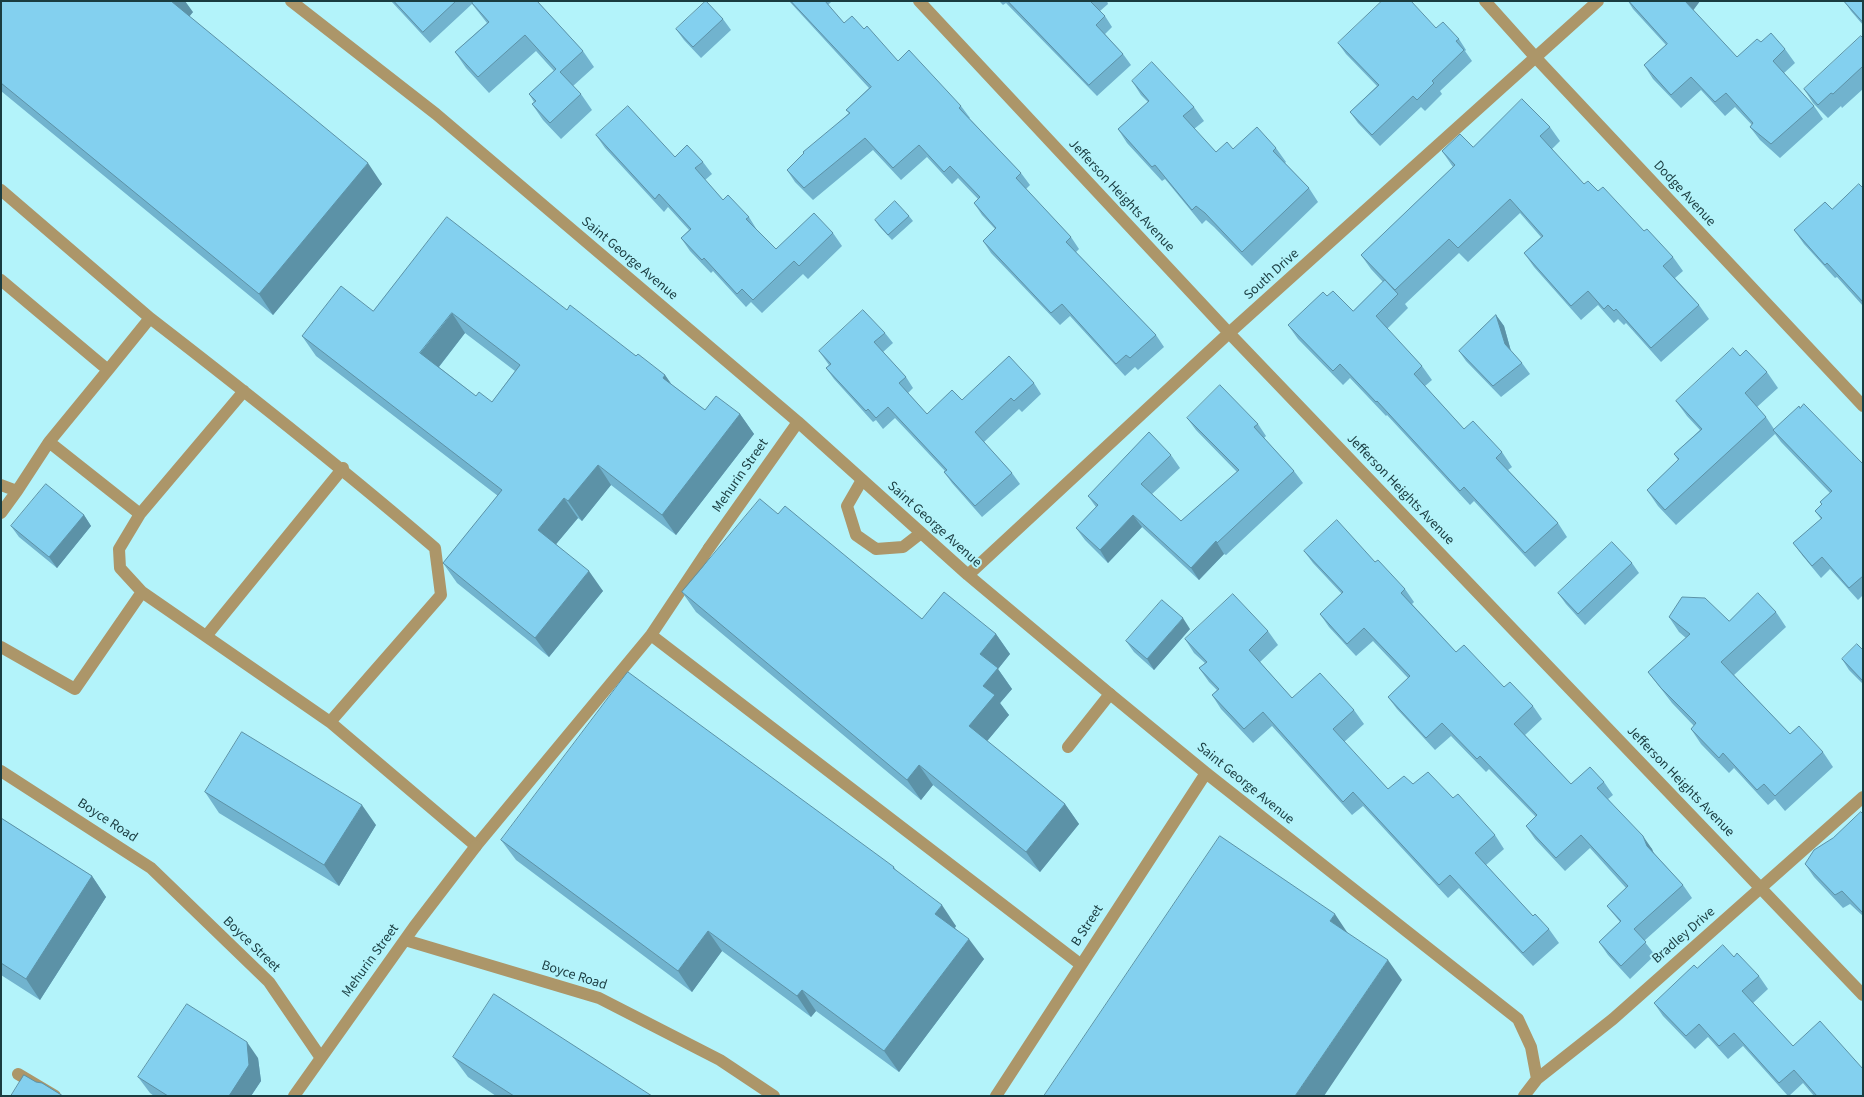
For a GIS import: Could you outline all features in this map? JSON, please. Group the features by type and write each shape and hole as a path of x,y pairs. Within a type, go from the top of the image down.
{"street":[{"name":"Saint George Avenue","path":"292,1 436,114 798,422 968,575 1110,694 1206,773 1518,1019 1531,1047 1536,1079"},
{"name":"Jefferson Heights Avenue","path":"919,1 1229,333 1863,995"},
{"name":"Dodge Avenue","path":"1485,1 1536,59 1863,406"},
{"name":"South Drive","path":"968,575 1229,333 1536,59 1598,1"},
{"path":"1,190 150,318 343,468 435,548 441,595 330,722"},
{"path":"1,280 108,370"},
{"path":"1,513 49,442 150,318"},
{"path":"244,391 140,514 119,549 120,568 142,592 207,635 330,722 476,846"},
{"name":"Mehurin Street","path":"294,1096 405,940 476,846 651,635 709,548 798,422"},
{"path":"49,442 140,514"},
{"path":"207,635 343,468"},
{"path":"862,480 847,506 856,535 876,549 903,547 921,533"},
{"path":"1,486 17,491"},
{"path":"1,647 75,689 142,592"},
{"path":"651,635 1080,964"},
{"path":"1068,747 1110,694"},
{"name":"Boyce Road","path":"1,771 151,868 190,906"},
{"name":"B Street","path":"996,1096 1080,964 1206,773"},
{"name":"Bradley Drive","path":"1524,1096 1536,1079 1613,1019 1762,889 1863,797"},
{"name":"Boyce Street","path":"190,906 269,982 321,1058"},
{"name":"Boyce Road","path":"405,940 599,998 720,1060 774,1096"},
{"path":"18,1074 55,1096"}],"building":[{"path":"1,1 171,1 368,163 259,294 1,83"},
{"path":"394,1 456,1 423,32"},
{"path":"474,1 537,1 583,51 560,72 581,94 550,123 532,104 536,101 529,94 556,69 525,35 478,77 455,52 489,22 472,3"},
{"path":"706,1 723,19 693,47 676,29"},
{"path":"791,1 825,1 844,23 852,16 864,29 867,26 898,61 909,50 961,106 959,108 1021,173 1016,178 1071,237 1066,242 1156,335 1130,358 1126,355 1116,364 1062,304 1051,313 983,241 996,228 974,203 980,197 950,166 944,172 919,145 893,168 865,138 804,188 787,170 803,152 850,113 846,110 871,87"},
{"path":"1008,1 1091,1 1105,16 1096,25 1123,54 1089,85"},
{"path":"1382,1 1411,1 1436,28 1443,22 1459,39 1456,41 1464,50 1432,81 1434,83 1417,100 1413,96 1372,135 1350,112 1379,85 1338,43"},
{"path":"1629,1 1685,1 1737,57 1757,39 1761,42 1771,33 1785,49 1773,61 1814,106 1771,144 1750,127 1753,123 1726,93 1715,102 1691,77 1671,95 1644,65 1667,44"},
{"path":"1844,1 1863,1 1863,22"},
{"path":"1861,36 1863,38 1863,68 1818,105 1804,89"},
{"path":"1152,62 1194,107 1183,116 1216,152 1227,142 1233,149 1257,127 1276,148 1273,151 1309,188 1242,252 1205,213 1196,206 1192,210 1155,165 1152,167 1118,129 1149,101 1132,81"},
{"path":"1522,99 1550,127 1540,136 1584,184 1588,181 1598,191 1603,187 1644,231 1647,229 1673,257 1663,266 1699,305 1651,348 1616,309 1614,311 1608,305 1604,309 1588,291 1571,306 1524,253 1543,236 1510,199 1458,248 1449,239 1395,290 1361,255 1455,165 1442,151 1460,134 1473,147"},
{"path":"628,106 675,157 687,145 703,162 695,168 723,200 728,195 749,217 746,219 776,249 814,213 833,233 799,266 794,261 753,300 742,289 737,294 704,258 702,260 681,238 691,229 659,194 655,199 596,135"},
{"path":"1859,184 1863,188 1863,302 1827,263 1825,265 1794,230 1825,202 1832,209"},
{"path":"895,201 909,216 888,235 875,220"},
{"path":"447,217 567,310 570,305 636,356 638,354 665,375 663,378 705,410 716,396 740,414 662,515 598,465 568,501 564,498 538,530 589,571 535,638 443,563 502,490 302,336 341,286 373,311","holes":["452,313 520,365 492,402 479,392 476,396 420,353"]},
{"path":"1385,280 1398,294 1376,316 1422,366 1414,374 1464,429 1473,421 1502,452 1496,458 1558,523 1525,553 1464,487 1460,491 1340,364 1333,371 1288,325 1323,292 1327,296 1333,291 1353,311"},
{"path":"863,310 885,333 874,342 906,377 899,383 927,414 952,390 962,400 1009,356 1034,383 1014,401 1011,398 975,432 1012,473 975,506 944,472 947,470 888,407 876,418 868,409 866,411 826,368 831,364 819,351"},
{"path":"1496,315 1505,344 1522,363 1493,386 1459,351"},
{"path":"1733,348 1740,356 1746,350 1767,372 1745,393 1766,417 1665,510 1647,490 1679,459 1674,454 1702,429 1676,401"},
{"path":"1220,385 1258,424 1254,427 1294,471 1217,543 1216,541 1191,568 1133,515 1100,550 1076,528 1098,505 1088,496 1149,432 1171,455 1141,484 1181,521 1239,470 1187,418"},
{"path":"1804,404 1863,464 1863,576 1849,588 1822,557 1812,566 1793,543 1822,518 1815,511 1822,504 1820,502 1832,491 1773,430 1799,406 1800,408"},
{"path":"46,484 84,515 49,557 11,526"},
{"path":"760,499 778,514 785,506 922,619 944,592 996,634 980,654 998,668 983,686 995,695 969,726 1065,804 1026,852 919,765 907,780 682,592"},
{"path":"1337,520 1375,562 1378,560 1405,589 1401,593 1456,652 1464,645 1504,687 1510,682 1533,706 1514,724 1571,784 1590,767 1604,782 1597,788 1643,836 1647,846 1683,885 1634,929 1646,942 1621,966 1599,942 1621,921 1607,906 1628,886 1581,835 1556,858 1526,826 1537,815 1480,756 1477,759 1442,723 1426,738 1388,697 1410,676 1364,628 1347,644 1320,614 1343,592 1304,551"},
{"path":"1612,542 1632,563 1578,614 1558,593"},
{"path":"1758,593 1776,612 1721,662 1790,734 1799,726 1823,752 1775,796 1764,784 1757,790 1723,753 1719,758 1691,729 1696,723 1648,672 1690,634 1669,617 1682,597 1705,598 1729,621"},
{"path":"1233,594 1268,631 1249,650 1292,698 1320,673 1354,710 1333,729 1388,789 1404,776 1413,784 1428,772 1453,798 1458,794 1495,835 1475,853 1533,916 1535,914 1549,929 1523,953 1450,875 1439,885 1353,792 1343,802 1263,712 1244,729 1212,695 1219,689 1199,668 1207,662 1185,639"},
{"path":"1162,600 1183,618 1147,659 1126,641"},
{"path":"1857,644 1863,648 1863,681 1842,659"},
{"path":"628,672 894,867 942,905 935,914 969,939 884,1051 802,990 797,996 708,931 678,971 501,840"},
{"path":"242,732 362,805 324,865 205,792"},
{"path":"1861,812 1863,814 1863,913 1842,891 1835,895 1805,864 1814,850 1833,838"},
{"path":"1,818 92,876 26,979 1,963"},
{"path":"1220,836 1335,914 1330,921 1388,960 1295,1096 1044,1096"},
{"path":"1723,945 1734,957 1737,953 1759,976 1742,991 1793,1046 1820,1021 1863,1069 1863,1096 1817,1096 1794,1070 1779,1083 1734,1033 1719,1046 1699,1024 1686,1036 1654,1003 1694,965 1697,968"},
{"path":"494,994 652,1096 514,1096 453,1057"},
{"path":"187,1004 247,1042 249,1065 229,1096 168,1096 138,1077"},
{"path":"24,1075 36,1082 42,1083 63,1096 11,1096"}]}
